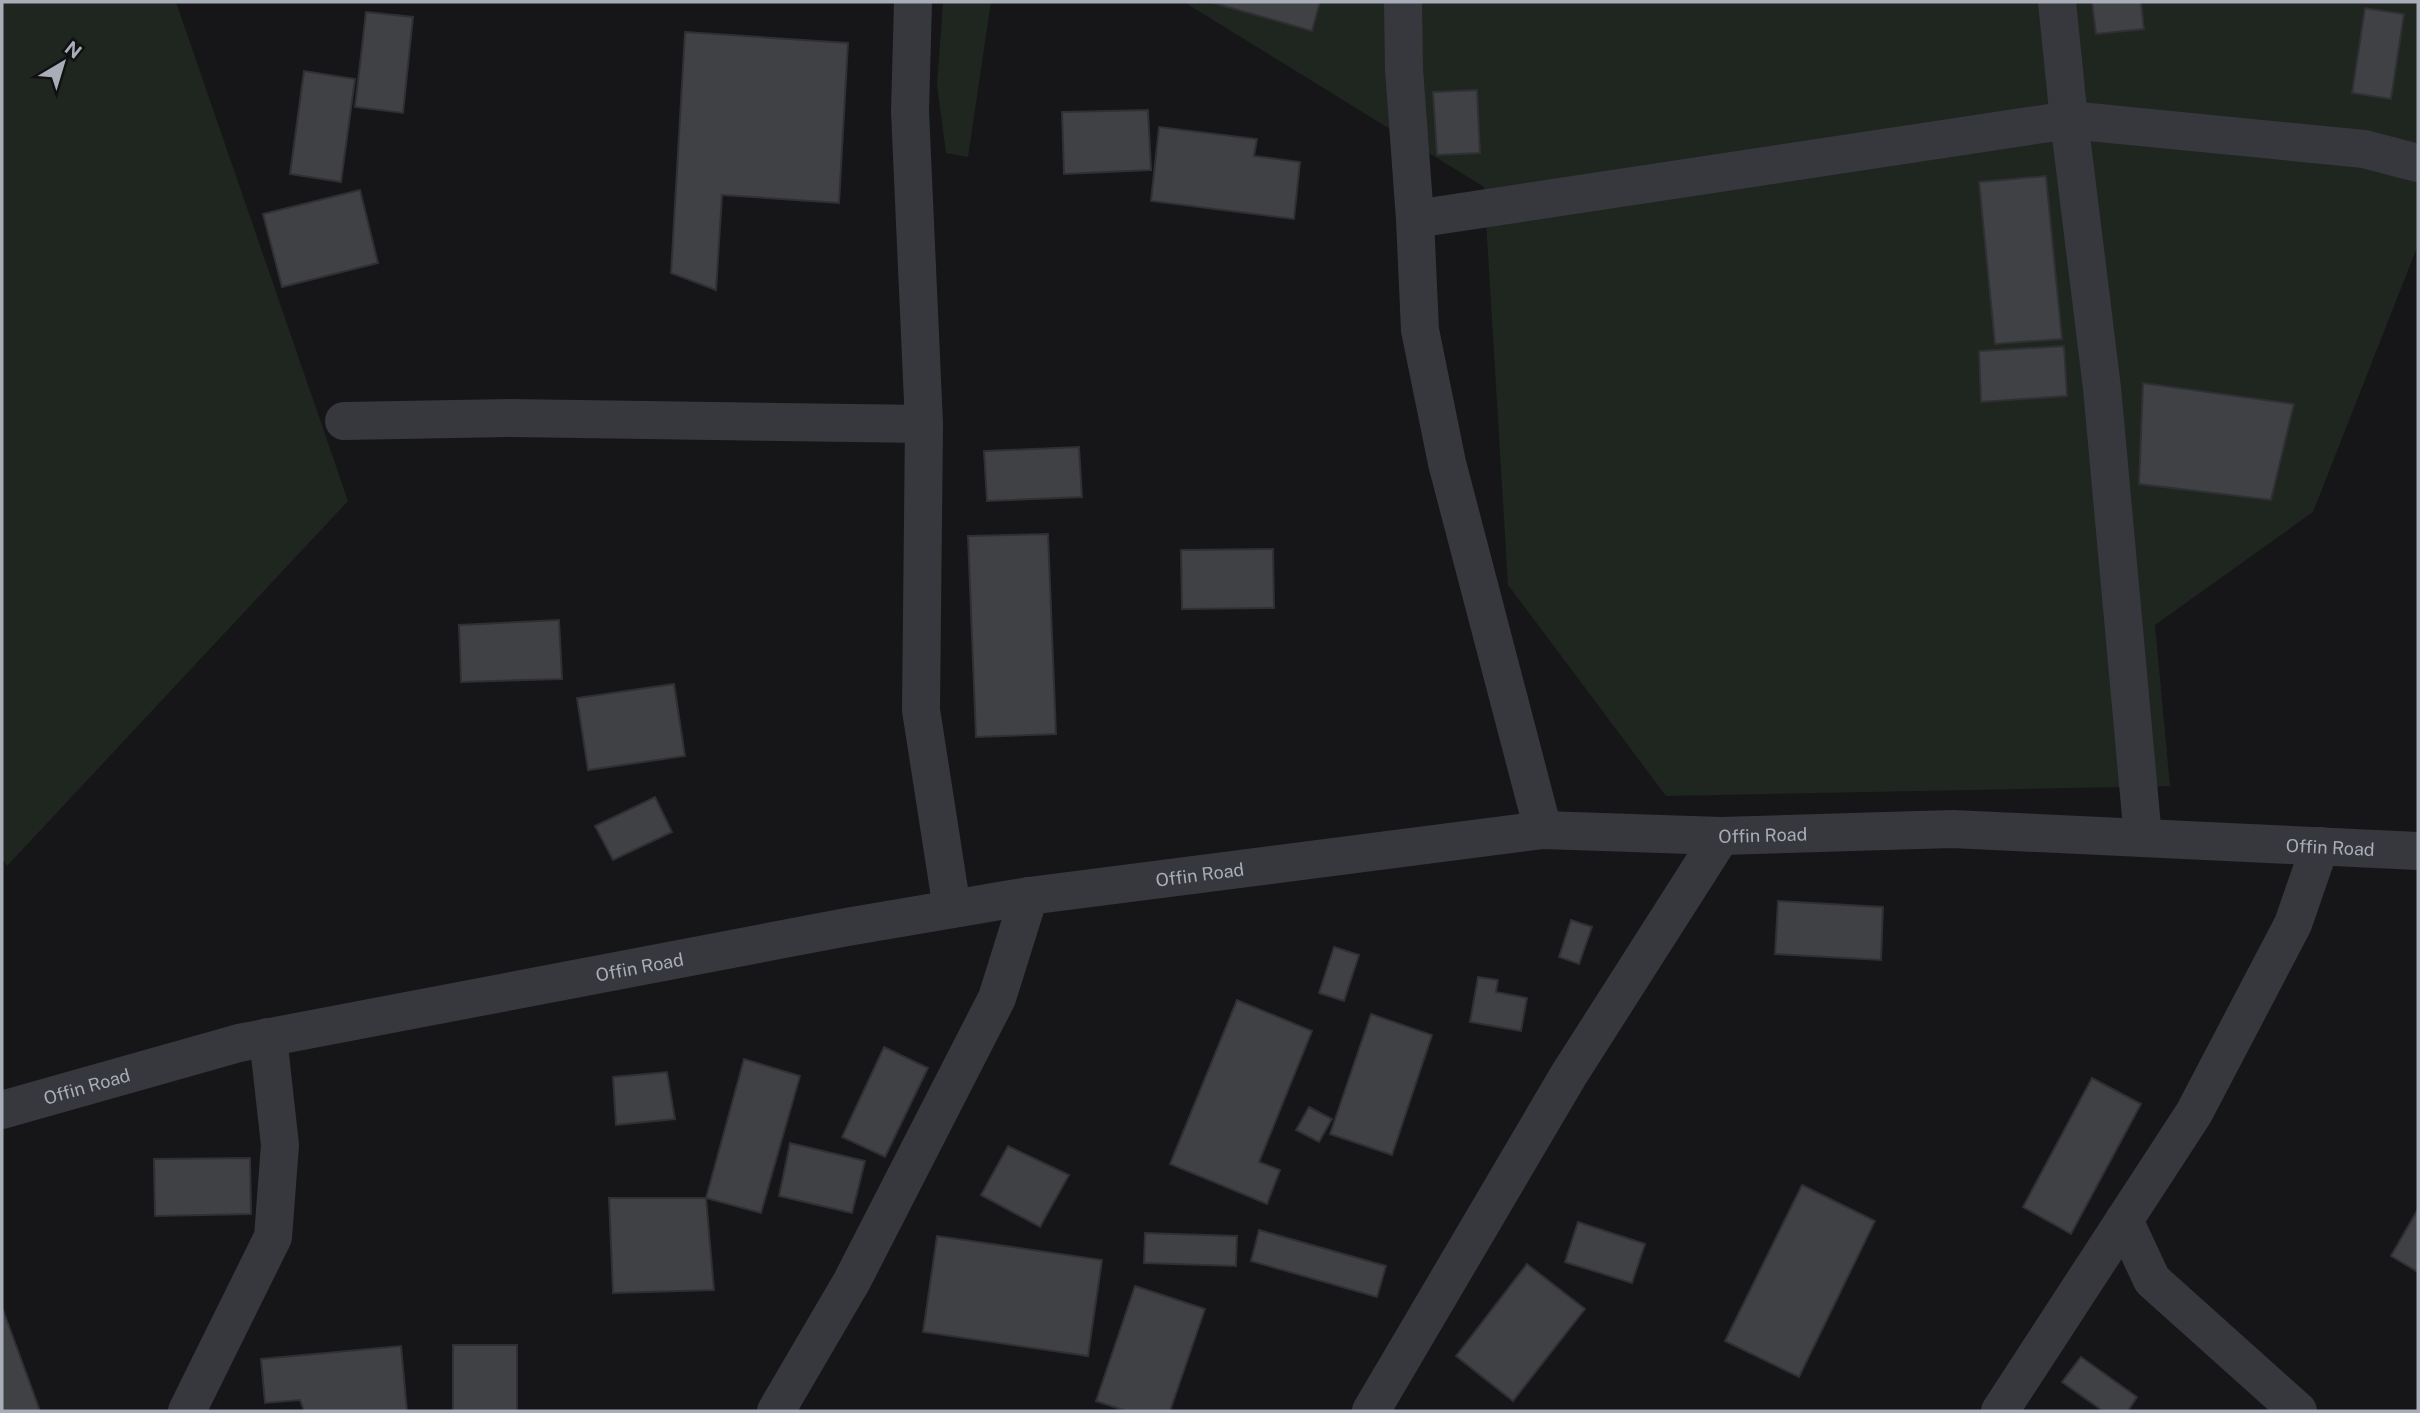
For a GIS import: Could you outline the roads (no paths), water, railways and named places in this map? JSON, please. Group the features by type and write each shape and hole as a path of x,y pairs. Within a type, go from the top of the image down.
{"street":[{"path":"913,2 910,111 924,424 921,710 952,909"},
{"path":"1403,2 1404,69 1420,330 1447,463 1543,830"},
{"path":"2057,2 2102,388 2143,838"},
{"path":"1415,219 2069,120 2364,149 2418,163"},
{"path":"344,421 511,418 924,424"},
{"name":"Offin Road","path":"2,1110 239,1043 952,909 1029,896 1543,830 1721,836 1952,829 2418,851"},
{"path":"1371,1411 1568,1076 1721,836"},
{"path":"2000,1411 2194,1114 2287,935 2320,846"},
{"path":"776,1411 852,1281 997,998 1029,896"},
{"path":"187,1411 273,1237 280,1145 268,1037"},
{"path":"2124,1220 2152,1280 2298,1411"}]}
